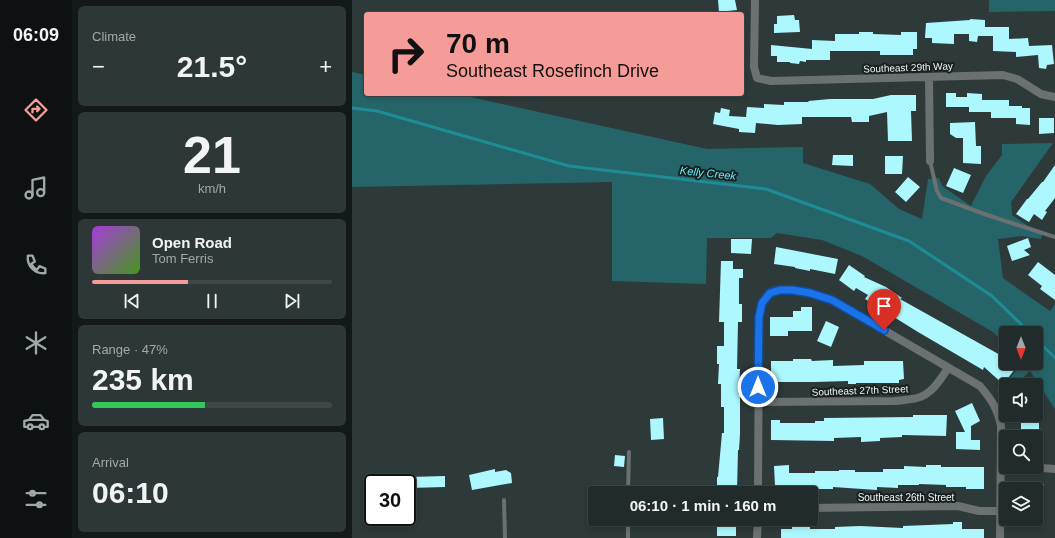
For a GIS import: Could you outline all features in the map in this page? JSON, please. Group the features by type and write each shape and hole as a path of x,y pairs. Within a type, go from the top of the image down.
{"street":[{"name":"Southeast 29th Way","path":"755,0 754,67 757,78 771,81 1003,75 1017,79 1041,94 1055,97"},
{"path":"929,77 930,161"},
{"path":"758,486 759,317 762,303 770,293 780,290 793,290 810,293 832,300 980,386 991,399 999,415 1001,430"},
{"name":"Southeast 27th Street","path":"758,402 895,401 917,398 928,392 936,385 948,368"},
{"path":"1043,468 1055,469"},
{"name":"Southeast 26th Street","path":"818,508 958,506 979,511 999,511"},
{"path":"758,526 758,538"},
{"path":"1000,526 1000,538"}],"lane":[{"path":"930,161 937,191 941,198 1055,237"},
{"path":"628,486 629,452"},
{"path":"504,500 504,538"},
{"path":"628,526 628,538"}],"shaded area":[{"path":"989,0 1055,0 1055,11 989,12"},
{"path":"352,72 364,75 364,96 466,96 707,149 803,147 803,163 870,184 899,209 922,219 928,179 939,178 942,186 971,206 986,176 1002,155 1002,144 1053,143 1011,202 1012,215 1028,226 1043,231 1041,239 1022,236 998,239 1003,278 1050,311 1055,304 1055,409 1043,391 1043,378 1035,378 1030,371 1022,378 1010,378 1017,370 1043,370 1043,326 999,326 999,338 993,332 862,256 822,240 777,233 771,238 707,238 706,284 612,281 612,182 352,187"}],"building":[{"path":"718,0 735,0 737,10 719,12"},
{"path":"794,15 795,20 799,20 800,32 774,33 774,24 777,24 777,16"},
{"path":"970,19 985,20 985,27 1009,27 1009,39 1028,38 1029,46 1052,45 1054,64 1047,65 1046,69 1039,68 1038,55 1016,57 1016,52 993,51 993,36 978,36 977,42 969,41 969,34 954,34 954,44 932,43 932,38 925,38 926,23"},
{"path":"859,32 901,35 901,32 917,32 917,49 913,49 913,55 880,55 880,51 830,51 830,60 806,60 806,62 800,61 799,64 777,62 777,56 771,56 771,45 812,49 812,40 835,41 835,34 859,34"},
{"path":"946,93 956,93 956,97 967,97 967,93 982,94 982,100 1009,100 1009,106 1022,106 1022,108 1030,108 1030,125 1016,124 1016,118 991,118 991,112 969,112 969,107 946,107"},
{"path":"891,95 916,95 916,111 911,111 912,141 888,141 887,112 869,116 869,122 852,122 851,117 802,117 802,124 778,125 756,123 755,133 739,132 739,129 713,124 715,112 720,113 721,108 730,110 729,116 746,117 747,107 764,108 764,104 784,105 784,102 809,102 808,101 830,99 873,99"},
{"path":"1039,118 1054,118 1054,133 1039,134"},
{"path":"975,122 976,146 981,146 981,164 963,163 963,138 956,138 950,134 950,123"},
{"path":"833,155 853,155 853,166 832,165"},
{"path":"885,156 903,156 902,174 885,174"},
{"path":"1055,165 1055,198 1045,211 1047,212 1042,220 1034,214 1029,222 1016,214"},
{"path":"954,168 971,175 963,193 946,186"},
{"path":"908,177 920,187 906,202 895,192"},
{"path":"1028,238 1031,247 1024,250 1030,255 1012,261 1007,246"},
{"path":"731,239 752,239 751,254 731,253"},
{"path":"776,247 838,259 835,274 774,264"},
{"path":"721,261 733,261 733,269 743,269 743,278 739,278 739,304 742,304 742,322 738,322 737,369 740,369 740,434 737,486 717,486 722,433 724,433 724,407 721,407 721,384 718,384 719,364 717,364 717,346 724,346 724,322 719,322"},
{"path":"1038,262 1055,275 1055,300 1040,289 1042,286 1028,275"},
{"path":"849,265 865,276 864,277 886,287 902,298 900,299 999,354 999,370 1014,370 1008,378 999,378 999,380 984,367 983,370 918,332 865,299 868,295 856,288 854,291 839,280"},
{"path":"801,307 812,307 812,331 788,331 788,336 770,336 770,317 793,317 793,311 801,311"},
{"path":"826,321 839,327 831,347 817,341"},
{"path":"793,359 811,359 812,361 833,360 833,366 864,365 864,361 903,361 904,379 899,380 899,383 856,384 848,384 848,381 771,382 771,361 793,361"},
{"path":"972,403 980,421 971,426 971,440 980,440 980,450 956,449 956,432 965,432 955,411"},
{"path":"913,415 947,415 946,436 902,435 902,437 880,438 880,441 861,442 861,437 834,438 834,441 771,440 771,420 780,420 780,423 815,423 815,421 824,421 824,418 913,417"},
{"path":"663,418 664,439 651,440 650,419"},
{"path":"1021,422 1039,422 1039,430 1021,430"},
{"path":"615,455 625,456 624,467 614,466"},
{"path":"789,465 789,473 815,473 815,471 839,470 855,470 855,472 883,472 883,469 904,469 904,466 926,467 926,465 941,465 941,467 984,467 984,489 966,489 966,487 946,487 946,485 919,484 898,485 898,488 877,487 877,490 833,487 833,489 818,489 818,486 775,486 774,466"},
{"path":"495,469 495,472 506,470 511,473 512,483 472,490 469,475"},
{"path":"445,476 445,487 416,488 416,477"},
{"path":"953,522 962,522 962,529 984,529 984,538 781,538 781,529 792,529 792,527 810,527 810,529 835,529 835,527 860,526 903,528 903,526 953,524"},
{"path":"717,526 736,526 736,536 717,536"}],"waterway":[{"name":"Kelly Creek","path":"352,108 377,111 569,166 766,189 909,241 992,296 1023,326"},
{"name":"Kelly Creek","path":"1043,346 1055,358"}],"route":[{"path":"758,387 759,317 762,303 770,293 780,290 793,290 810,293 832,300 884,330"}]}
